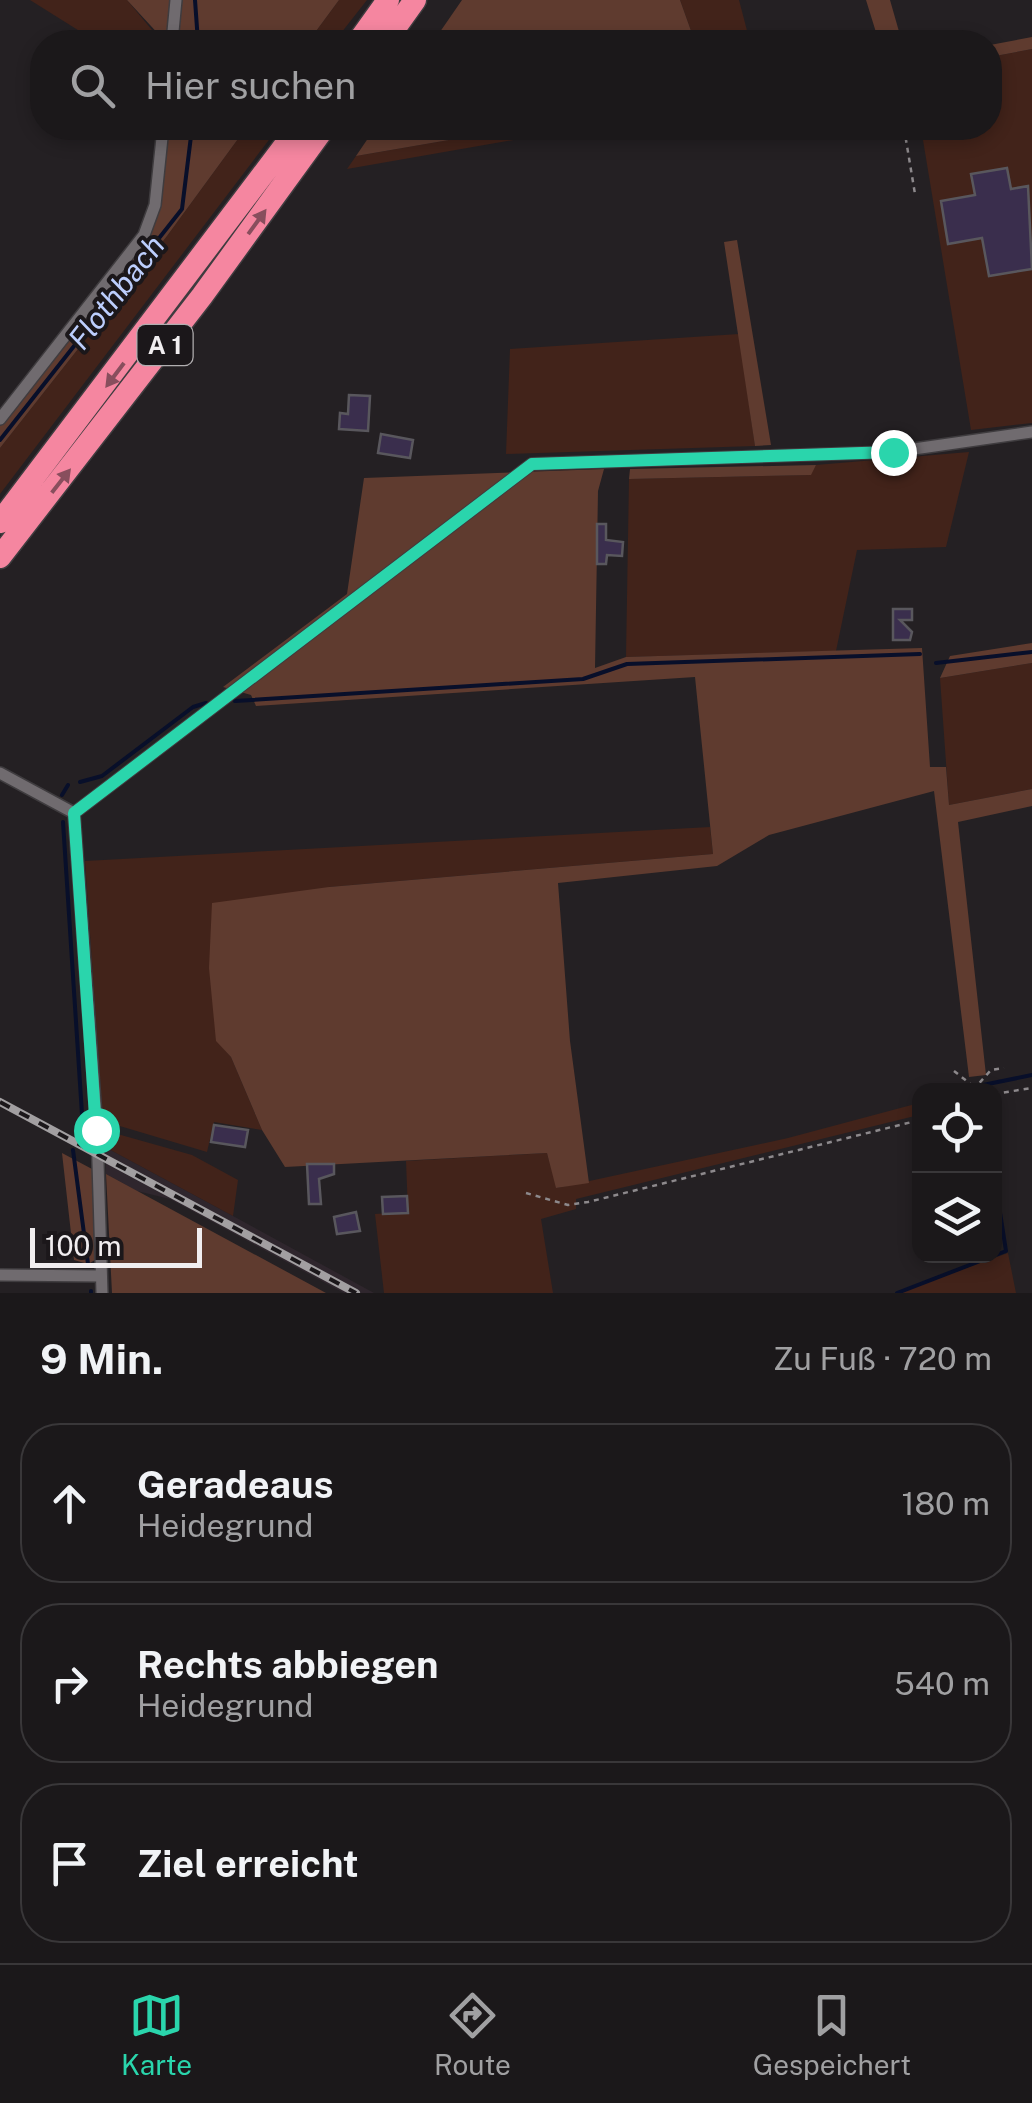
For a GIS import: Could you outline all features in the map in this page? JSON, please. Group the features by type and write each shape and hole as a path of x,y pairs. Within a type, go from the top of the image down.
{"highway":[{"path":"367,30 388,0"},
{"path":"394,30 415,0"},
{"name":"A 1","path":"0,522 289,140"},
{"name":"A 1","path":"0,557 202,296 315,140"}],"street":[{"path":"173,30 176,0"},
{"path":"0,419 144,236 154,205 162,140"},
{"path":"74,813 532,464 893,452 1032,432"},
{"path":"0,773 74,813"},
{"path":"74,813 96,1130 102,1293"},
{"path":"0,1275 101,1276"}],"path":[{"path":"906,140 915,194"},
{"path":"980,1083 990,1070 1004,1068"},
{"path":"954,1070 968,1083"},
{"path":"1002,1093 1032,1088"},
{"path":"526,1193 568,1204 588,1202 912,1122"}],"shaded area":[{"path":"30,0 127,0 152,30 78,30"},
{"path":"127,0 171,0 167,30 155,30"},
{"path":"180,0 339,0 317,30 176,30"},
{"path":"339,0 367,0 343,30 317,30"},
{"path":"462,0 680,0 691,30 441,30"},
{"path":"680,0 739,0 747,30 691,30"},
{"path":"866,0 890,0 899,30 875,30"},
{"path":"1032,37 1032,49 1002,55 1002,43"},
{"path":"1032,49 1032,423 971,430 923,140 1002,140 1002,55"},
{"path":"165,140 237,140 0,448 0,424 144,243"},
{"path":"237,140 269,140 0,494 0,448"},
{"path":"367,140 449,140 356,156"},
{"path":"449,140 513,140 347,169 356,156"},
{"path":"737,240 771,445 755,446 724,242"},
{"path":"739,334 755,446 506,454 510,349"},
{"path":"969,452 946,547 857,550 836,651 626,657 629,479 810,475 816,465"},
{"path":"816,465 811,475 629,479 630,469"},
{"path":"604,469 598,491 595,668 626,657 922,648 930,767 946,767 949,805 1032,789 1032,806 958,822 986,1075 969,1077 934,791 769,835 717,866 558,883 570,1041 589,1183 556,1188 547,1153 285,1167 262,1130 231,1057 216,1041 209,968 212,903 329,887 713,854 695,677 256,706 251,695 223,687 347,594 364,478"},
{"path":"1032,643 1032,663 940,678 950,656"},
{"path":"1032,663 1032,789 949,805 940,678"},
{"path":"710,827 713,854 329,887 216,1040 231,1057 262,1130 214,1122 207,1152 103,1121 85,861"},
{"path":"912,1105 912,1117 576,1199 576,1209 541,1219 553,1293 384,1293 375,1214 408,1212 406,1161 547,1153 557,1188 788,1138"},
{"path":"121,1135 192,1155 238,1180 233,1216 105,1147 104,1138"},
{"path":"105,1147 374,1293 344,1293 170,1199 137,1191 106,1174"},
{"path":"62,1153 92,1169 95,1260 88,1264 74,1260"},
{"path":"106,1174 326,1293 112,1293"},
{"path":"1008,1253 1016,1293 896,1293 980,1263 1002,1263 1002,1255"}],"building":[{"path":"1007,168 1011,189 1028,186 1032,269 989,276 982,238 948,244 941,201 975,195 971,174"},
{"path":"349,395 370,396 368,431 339,429 340,413 348,414"},
{"path":"381,434 413,440 410,458 378,453"},
{"path":"597,524 606,524 606,540 623,542 622,556 607,555 606,564 597,564"},
{"path":"893,609 912,609 912,620 900,620 912,632 910,640 893,640"},
{"path":"214,1125 248,1130 245,1147 211,1142"},
{"path":"307,1164 334,1164 334,1174 319,1179 321,1204 309,1204"},
{"path":"407,1196 408,1213 383,1214 382,1197"},
{"path":"356,1212 360,1231 337,1234 334,1217"}],"waterway":[{"name":"Flothbach","path":"195,0 197,30"},
{"name":"Flothbach","path":"0,440 182,209 191,140"},
{"path":"936,663 1032,652"},
{"path":"235,701 583,679 627,664 920,654"},
{"path":"80,782 102,776 193,707 206,703"},
{"path":"62,795 68,785"},
{"path":"63,822 82,1114"},
{"path":"993,1083 1032,1075"},
{"path":"73,1150 88,1264"},
{"path":"1002,1225 1006,1251 1002,1253"},
{"path":"897,1293 975,1263"}],"railway":[{"path":"0,1102 356,1293"}],"route":[{"path":"96,1130 74,813 532,464 893,452"}]}
